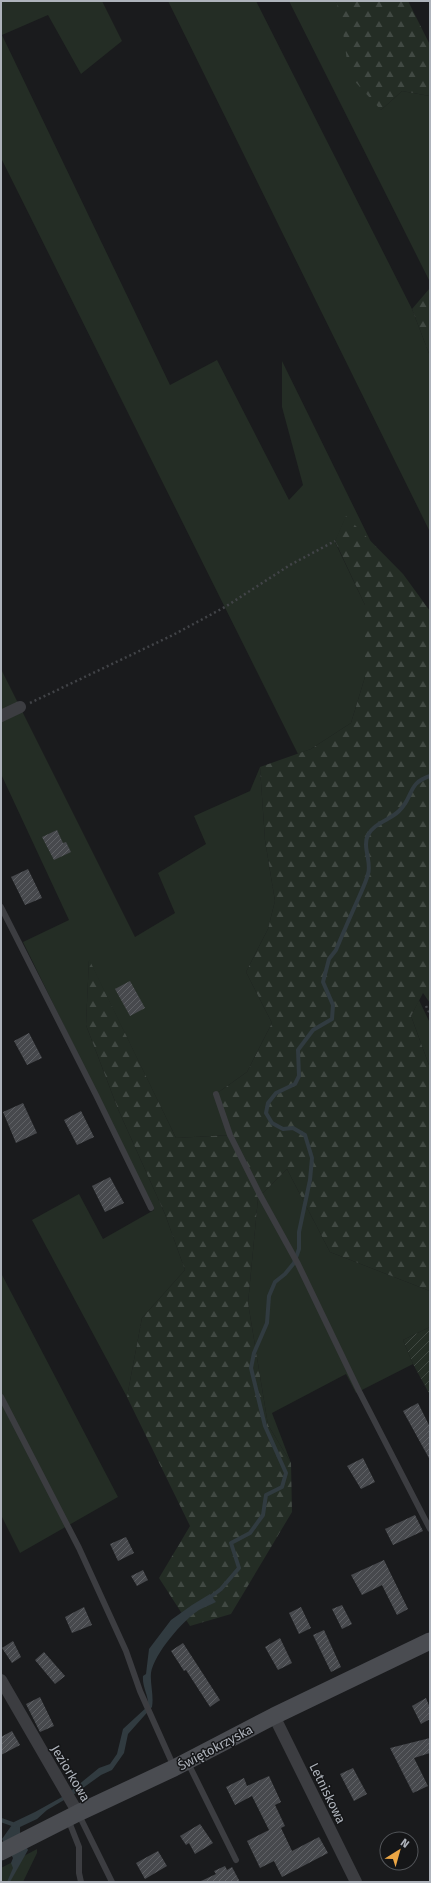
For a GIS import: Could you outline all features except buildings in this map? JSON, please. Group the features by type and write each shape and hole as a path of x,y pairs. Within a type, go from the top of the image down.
{"street":[{"path":"1,716 20,707"},
{"name":"Świętokrzyska","path":"4,1851 181,1765 274,1716 430,1641"},
{"name":"Jeziorkowa","path":"1,1680 74,1816"},
{"name":"Letniskowa","path":"274,1716 356,1882"}],"lane":[{"path":"1,907 151,1208"},
{"path":"216,1094 230,1135 260,1195 298,1264 430,1529"},
{"path":"1,1397 82,1555 126,1651 140,1691 236,1860"},
{"path":"74,1816 79,1847 79,1873 81,1882"},
{"name":"Jeziorkowa","path":"74,1816 112,1882"}],"path":[{"path":"20,707 173,635 225,607 290,565 335,542"},
{"path":"426,1006 430,1014"}],"green space":[{"path":"1,1 102,1 122,41 81,74 48,15 2,35 170,385 217,360 289,500 303,485 282,407 282,361 371,542 346,517 335,542 365,605 365,677 351,723 311,749 298,754 1,158"},
{"path":"168,1 256,1 412,309 430,356 430,532"},
{"path":"289,1 336,1 381,110 402,91 430,96 430,282"},
{"path":"336,1 408,1 430,45 430,96 402,91 381,110 349,75 341,18"},
{"path":"430,288 430,356 412,309"},
{"path":"346,516 403,574 430,611 430,1003 423,993 411,1016 430,1068 430,1291 330,1252 287,1169 258,1198 248,1303 268,1425 291,1463 292,1512 231,1614 190,1626 159,1578 190,1526 127,1397 142,1318 185,1270 165,1214 118,1109 86,1025 89,959 176,1138 230,1135 216,1094 247,1072 272,1023 246,972 268,929 275,901 265,840 260,767 311,749 351,723 365,677 365,605 335,541"},
{"path":"1,669 135,937 175,913 158,873 206,844 194,816 250,791 260,767 265,840 275,901 268,929 246,972 272,1023 247,1072 216,1094 230,1135 176,1138 89,960 86,1025 118,1109 165,1214 185,1270 142,1318 127,1397 32,1220 79,1194 103,1239 154,1210 23,942 69,920 1,774"},
{"path":"419,1000 430,1023 430,1068 411,1016"},
{"path":"287,1169 330,1252 430,1291 430,1327 403,1340 413,1364 356,1393 346,1374 272,1413 291,1463 268,1425 248,1303 258,1198"},
{"path":"1,1273 118,1497 20,1553 1,1515"},
{"path":"430,1327 430,1395 413,1364 403,1340"},
{"path":"37,1849 37,1853 23,1882 1,1882 1,1868"}],"shaded area":[{"path":"210,1594 216,1602 199,1610 185,1621 163,1647 153,1665 151,1673 153,1699 152,1707 128,1734 124,1753 112,1770 101,1775 76,1793 47,1810 37,1819 20,1827 20,1834 28,1850 10,1882 7,1882 13,1868 11,1863 13,1858 2,1839 14,1822 62,1797 99,1768 110,1764 117,1754 123,1729 148,1706 143,1676 146,1674 149,1649 171,1620"}],"waterway":[{"path":"208,1599 221,1589 239,1568 231,1543 250,1533 263,1515 266,1495 282,1487 286,1473 265,1426 251,1368 254,1353 267,1323 269,1296 275,1282 285,1274 294,1263 299,1249 299,1232 310,1180 312,1158 305,1135 293,1128 283,1129 272,1123 266,1113 268,1103 276,1093 295,1084 299,1076 298,1050 313,1030 332,1019 333,1005 323,982 329,959 336,950 367,877 369,865 366,840 368,835 374,827 399,811 404,806 414,786 418,782 430,776"},
{"path":"1,1820 15,1825"}]}
